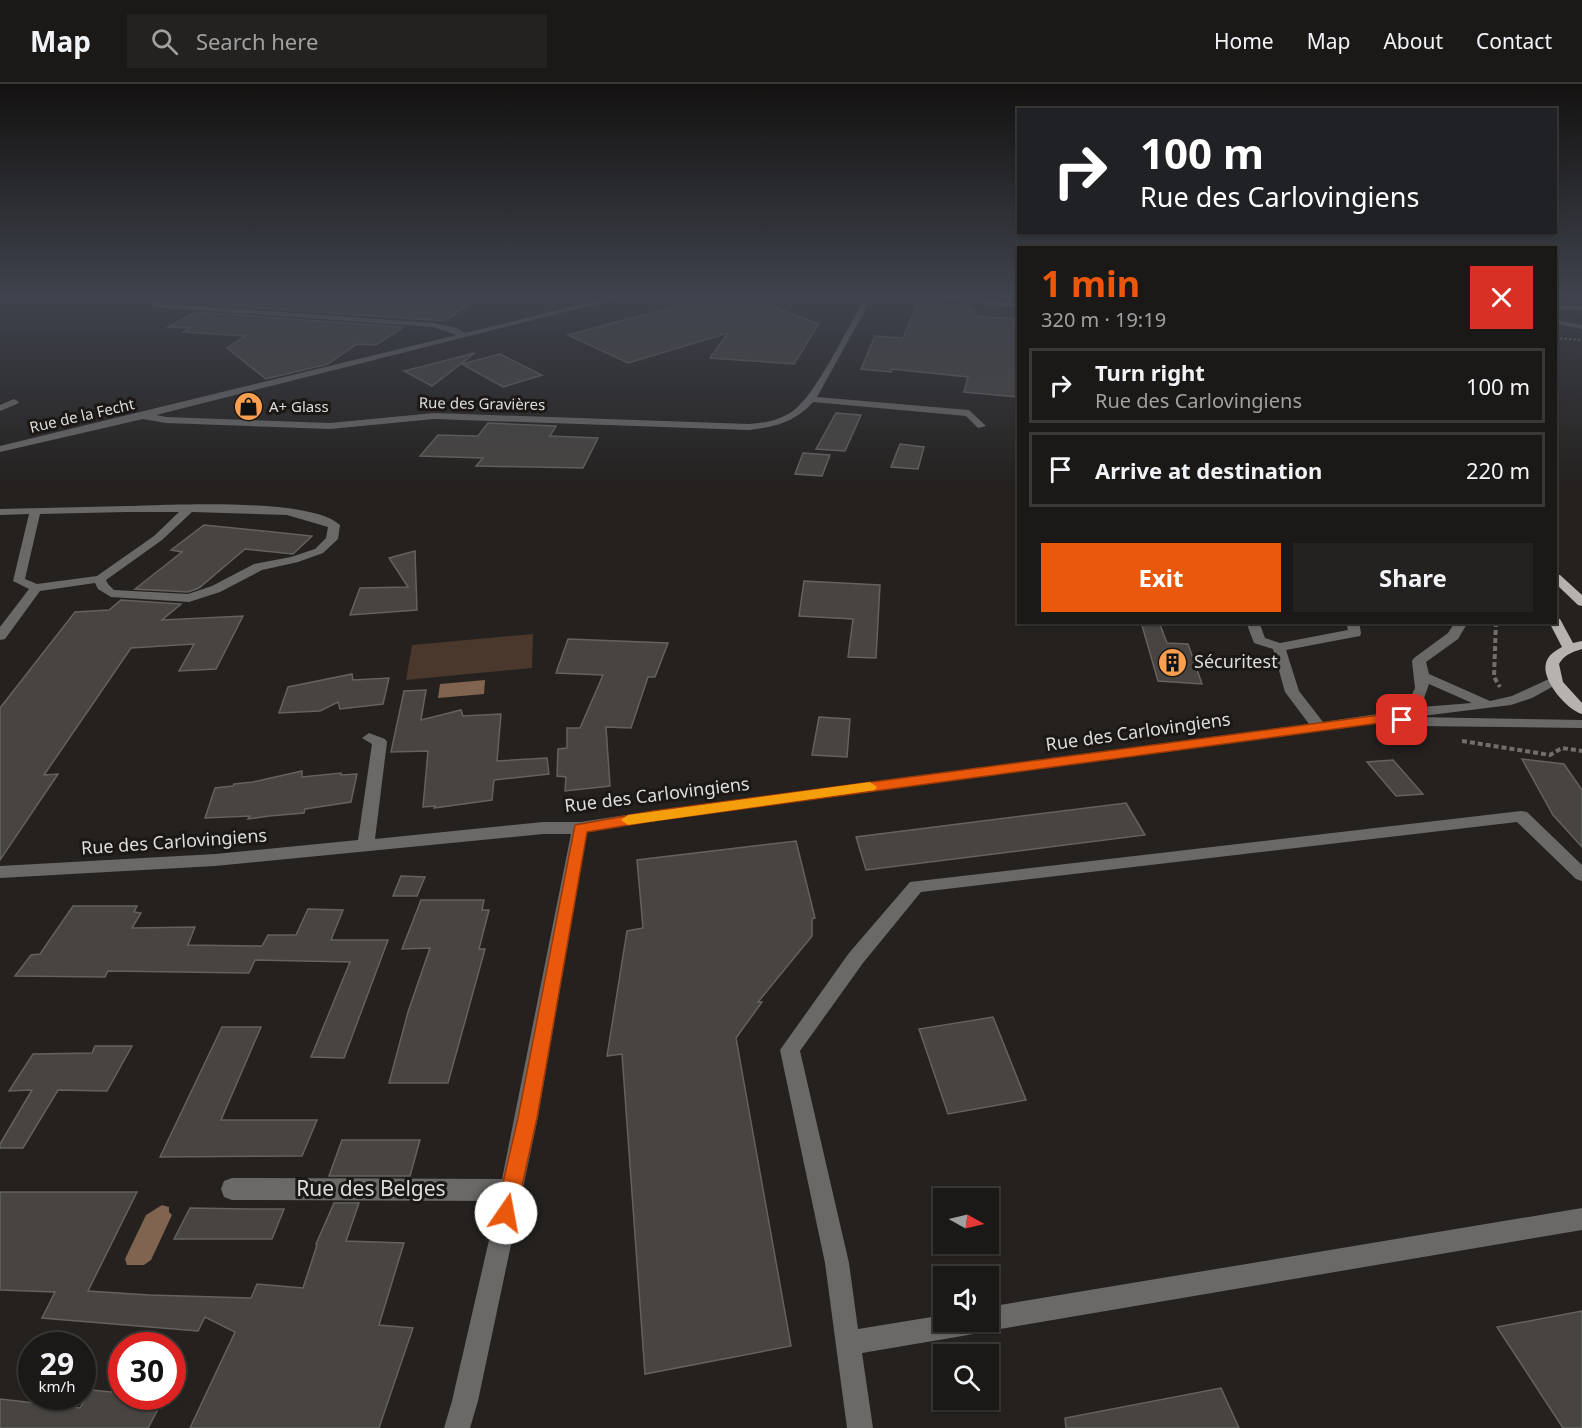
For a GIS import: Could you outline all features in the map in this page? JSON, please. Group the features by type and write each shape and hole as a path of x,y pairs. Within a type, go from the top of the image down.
{"main road":[{"path":"1557,579 1582,602"},
{"path":"1557,623 1576,646 1556,656 1550,667 1554,682 1565,696 1582,710"}],"street":[{"name":"Rue de la Fecht","path":"0,449 373,359"},
{"name":"Rue des Gravières","path":"143,416 166,420 330,426 434,416 749,427 789,420 802,411 812,399 835,359"},
{"path":"812,399 969,413 981,426"},
{"path":"0,408 14,402"},
{"path":"35,511 19,581 36,588 100,579 158,538 189,509"},
{"path":"0,512 242,509 316,516 334,525 332,539 318,551 294,560 258,567 216,590 189,598 111,593 102,586 100,579"},
{"path":"0,636 36,588"},
{"path":"1253,624 1258,640 1279,647 1355,633 1353,624"},
{"path":"1411,712 1419,702 1424,677 1419,661 1453,636 1461,624"},
{"path":"1279,647 1292,692 1319,727"},
{"path":"1424,677 1491,705"},
{"name":"Rue des Carlovingiens","path":"0,872 215,860 543,828 580,828 664,814 1387,718 1411,712 1491,705 1515,700 1554,682"},
{"name":"Rue des Carlovingiens","path":"1387,718 1417,722 1582,724"},
{"path":"366,844 380,742 369,738"},
{"path":"861,1428 837,1263 790,1050 856,958 916,886 1521,816 1582,875"},
{"path":"457,1428 465,1401 527,1118 580,828"},
{"name":"Rue des Belges","path":"232,1189 511,1190"},
{"path":"999,1317 1582,1219"},
{"path":"847,1343 933,1329"}],"path":[{"path":"1562,748 1582,751"}],"shaded area":[{"path":"533,634 532,668 406,680 412,645"},
{"path":"485,680 484,694 438,698 440,684"},
{"path":"162,1205 169,1207 172,1215 151,1260 144,1265 127,1265 125,1259 146,1215"}],"building":[{"path":"240,359 336,359 328,364 266,379"},
{"path":"452,359 468,359 432,386 404,371"},
{"path":"482,359 509,359 542,375 503,387 462,364"},
{"path":"619,359 642,359 628,363"},
{"path":"720,359 797,359 794,364"},
{"path":"865,359 1017,359 1017,397 964,392 968,377 892,369 891,372 861,369"},
{"path":"836,413 861,415 845,451 816,449"},
{"path":"488,423 556,426 550,436 598,438 583,468 476,466 483,458 420,456 438,435 478,436"},
{"path":"900,444 924,447 918,469 891,467"},
{"path":"803,453 830,455 822,476 795,474"},
{"path":"204,525 312,536 293,554 245,549 199,588 188,592 135,589 182,552 171,550"},
{"path":"415,551 417,610 350,615 360,588 408,587 389,558"},
{"path":"804,581 880,585 876,658 848,657 853,619 799,616"},
{"path":"121,600 181,604 162,620 243,616 216,669 179,671 194,644 131,648 44,775 58,774 0,860 0,708 75,612 109,610"},
{"name":"Sécuritest","path":"1142,624 1160,624 1167,643 1188,644 1202,684 1158,681"},
{"path":"568,639 668,643 655,677 648,677 631,728 606,727 610,786 565,791 566,777 557,776 558,749 567,748 567,728 580,728 603,675 556,673"},
{"path":"352,674 353,680 389,678 383,704 340,709 338,702 320,711 279,713 288,687"},
{"path":"426,690 421,720 461,710 463,716 501,714 497,761 547,758 549,774 494,780 492,800 434,808 435,806 423,807 428,751 391,752 404,691"},
{"path":"819,717 850,719 847,757 812,755"},
{"path":"1522,759 1564,764 1582,790 1582,847 1553,815"},
{"path":"1393,760 1423,794 1396,796 1367,762"},
{"path":"302,771 302,777 341,773 341,775 357,774 351,802 305,809 304,813 248,819 250,816 205,818 215,788"},
{"path":"1126,803 1145,835 866,870 856,837"},
{"path":"796,841 815,918 812,919 812,936 758,1002 762,1002 736,1038 791,1346 645,1374 622,1054 607,1056 627,931 643,928 637,860"},
{"path":"401,876 425,877 417,896 393,896"},
{"path":"421,900 484,900 482,910 489,910 479,949 485,949 448,1083 389,1083 408,1012 430,948 402,949"},
{"path":"73,906 137,906 134,912 141,913 132,928 195,927 188,945 262,946 268,935 296,935 308,909 343,910 331,940 388,940 344,1058 311,1057 350,962 255,960 249,973 108,971 105,977 15,976 31,955 40,954"},
{"path":"993,1017 1026,1100 948,1114 919,1029"},
{"path":"222,1027 261,1027 221,1120 317,1120 302,1156 160,1157"},
{"path":"95,1046 132,1046 107,1091 58,1090 23,1148 0,1148 0,1144 32,1090 9,1091 33,1054 92,1053"},
{"path":"342,1140 420,1140 410,1176 329,1176"},
{"path":"0,1192 137,1192 88,1291 149,1295 251,1298 257,1284 303,1288 316,1244 334,1203 359,1203 346,1241 404,1243 379,1325 413,1328 379,1428 190,1428 235,1332 205,1317 198,1331 42,1318 55,1292 0,1290"},
{"path":"190,1208 284,1209 272,1239 174,1239"},
{"path":"1582,1311 1582,1428 1563,1428 1497,1327"},
{"path":"1221,1388 1239,1428 1066,1428 1065,1418"},
{"path":"96,1390 108,1392 108,1410 158,1410 148,1428 0,1428 0,1399 18,1401 18,1410 96,1410"}],"slow traffic":[{"path":"628,820 870,787"}],"place":[{"name":"A+ Glass","path":"248,407"},
{"name":"Sécuritest","path":"1173,662"}],"route":[{"path":"506,1213 527,1118 580,828 653,816 1387,718 1402,720"}]}
